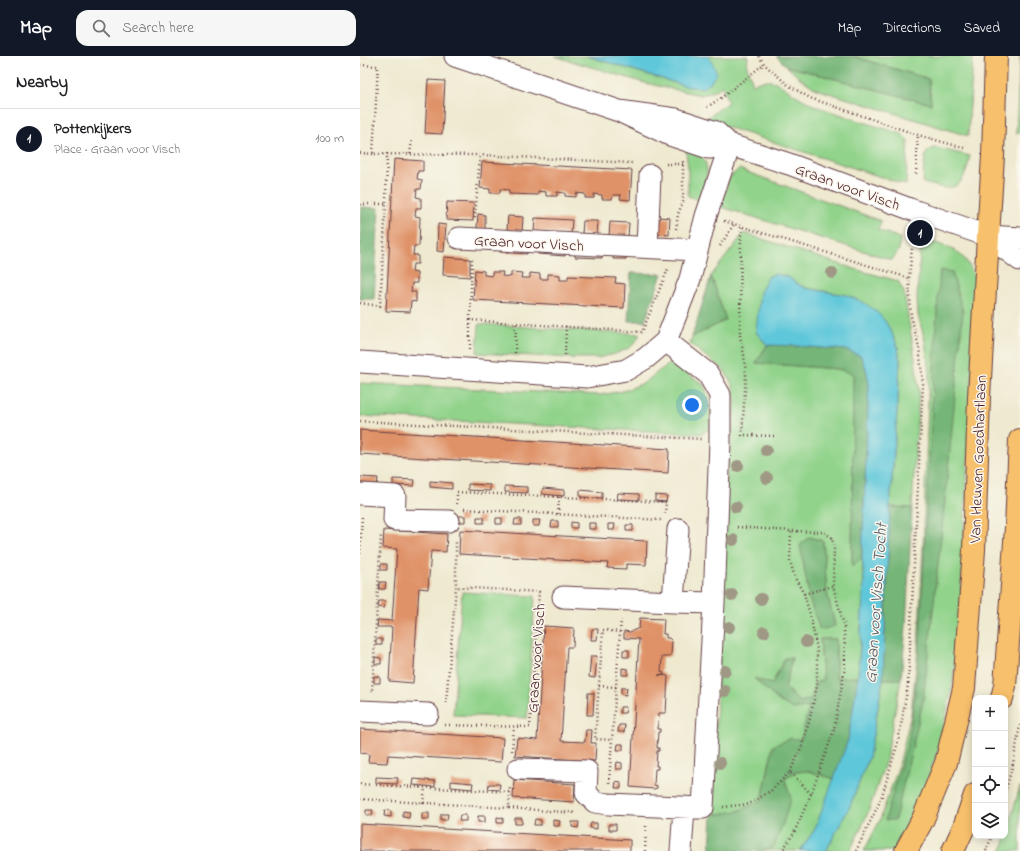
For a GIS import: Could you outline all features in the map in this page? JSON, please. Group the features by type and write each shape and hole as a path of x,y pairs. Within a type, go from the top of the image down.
{"main road":[{"name":"Van Heuven Goedhartlaan","path":"906,851 923,819 946,763 964,688 974,550 979,397 993,156 996,56"},
{"path":"1003,695 1005,686 1016,535 1020,440"},
{"path":"953,851 964,827 972,803"}],"street":[{"name":"Graan voor Visch","path":"455,56 619,111 676,119 691,123 716,132 730,145 789,164 910,209 988,236 1020,238"},
{"path":"360,362 587,377 626,370 646,358 666,341 690,279 706,216 730,145"},
{"path":"646,247 650,167"},
{"name":"Graan voor Visch","path":"988,236 1020,260"},
{"name":"Graan voor Visch","path":"466,239 697,250"},
{"path":"666,341 708,374 720,395 720,440 714,603 693,808 682,851"},
{"path":"361,502 395,496 394,520 453,529"},
{"path":"673,602 678,529"},
{"name":"Graan voor Visch","path":"563,597 714,603"},
{"path":"363,701 439,713"},
{"path":"514,777 587,771 586,793 595,802 608,804 693,808"}],"path":[{"path":"759,56 764,64 788,85 810,98 918,135 964,148"},
{"path":"702,107 707,107 721,98 764,64"},
{"path":"360,65 378,66 373,154"},
{"path":"916,174 918,135"},
{"path":"410,154 412,140"},
{"path":"360,153 480,155 650,167 684,164"},
{"path":"360,303 380,306 386,204 387,153"},
{"path":"463,348 471,348 466,239 480,155"},
{"path":"470,320 642,332 668,271 678,214 683,202 690,209 706,216 909,278"},
{"path":"360,204 386,204"},
{"path":"360,421 742,442 746,375 740,336 741,227"},
{"path":"856,851 881,799 898,742 908,685 923,384 919,347 911,316 909,278 912,248"},
{"path":"514,372 516,323"},
{"path":"564,376 566,326"},
{"path":"742,435 776,436"},
{"path":"457,492 666,502 664,520 558,514 457,509 457,492"},
{"path":"558,514 559,496"},
{"path":"360,554 361,502"},
{"path":"717,525 824,532 832,538 834,548 833,586 844,625 845,667 834,730 811,794 794,833 782,851"},
{"path":"439,713 456,587 453,529"},
{"path":"693,808 749,804 772,790 790,772 800,748 809,722 817,686 817,649 810,614 804,594 795,578 790,561 791,531"},
{"path":"363,701 372,692 381,534"},
{"path":"804,594 833,586"},
{"name":"Graan voor Visch","path":"439,713 444,725 530,727 539,592 456,587"},
{"path":"603,630 620,632 616,687 612,740 595,739 603,630"},
{"path":"598,686 616,687"},
{"path":"1008,782 1013,764 1020,725"},
{"path":"790,772 811,794"},
{"path":"360,799 509,808 510,792 514,777"},
{"path":"360,784 510,792"},
{"path":"423,803 425,788"},
{"path":"644,851 648,806"},
{"path":"986,851 991,839"}],"green space":[{"path":"554,56 587,56 689,87 712,62 708,56 748,56 747,67 753,84 766,80 776,82 815,106 902,134 908,140 906,185 705,120 728,102 722,86 712,92 700,95 645,83"},
{"path":"776,56 852,56 929,79 931,104 786,66"},
{"path":"852,56 973,56 968,136 816,89 786,66 931,104 929,79"},
{"path":"1020,56 1020,133 1016,133"},
{"path":"687,147 700,155 706,165 707,171 705,183 699,200 688,196"},
{"path":"937,148 970,156 968,166 962,180 954,187 943,188 923,183 926,154 930,149"},
{"path":"739,169 881,221 878,230 900,238 899,250 892,260 721,207 729,178"},
{"path":"361,207 379,208 374,299 360,299"},
{"path":"744,233 858,270 898,281 904,292 919,392 912,508 890,507 900,362 898,347 846,295 805,288 788,277 776,274 769,276 756,332 767,345 756,363 838,369 854,374 852,566 862,557 864,582 858,677 836,678 836,639 820,639 823,679 816,683 811,699 800,702 785,688 792,658 785,658 772,684 755,679 779,701 809,707 801,740 773,746 762,800 738,811 712,815 727,471 735,403 733,386 724,370 690,344 692,337 726,320 711,276","holes":["809,537 823,541 827,593 835,625 820,630 810,601 800,545"]},
{"path":"921,239 942,245 957,252 968,264 977,284 959,631 952,687 939,747 927,781 897,851 864,851 880,820 899,765 911,714 918,648 929,373 925,341 918,315 917,298"},
{"path":"940,270 952,272 963,312 946,491 923,702 895,820 885,820 909,738 919,658"},
{"path":"631,273 662,274 645,321 628,321"},
{"path":"711,276 726,320 692,337"},
{"path":"479,324 640,334 635,343 629,348 615,354 598,358 477,353"},
{"path":"767,345 846,350 861,356 866,369 869,383 862,557 852,567 853,374 838,369 756,363"},
{"path":"670,364 703,384 710,400 711,428 701,434 360,416 360,383 600,395 623,391 644,383"},
{"path":"890,507 912,508 906,626 901,679 883,679"},
{"path":"809,537 823,541 827,593 835,626 820,630 810,601 800,545"},
{"path":"462,592 535,596 527,718 453,715"},
{"path":"820,639 836,639 836,678 858,677 848,740 835,779 808,771 795,772 785,779 791,799 774,847 763,851 710,851 712,815 738,811 762,800 773,746 791,738 801,740 809,707 793,709 779,701 754,678 772,684 785,658 792,658 785,688 800,702 811,699 816,683 823,679"},
{"path":"883,679 901,679 886,760 868,813 850,851 826,851 850,806 869,757"},
{"path":"808,771 835,779 815,829 800,851 763,851 785,779 796,772"},
{"path":"1020,786 1020,851 1001,851 1005,839 1008,839 1008,829"}],"water":[{"path":"587,56 708,56 717,73 711,82 703,88 689,87"},
{"name":"Graan voor Visch Tocht","path":"776,274 788,277 805,288 846,295 863,302 877,312 885,321 898,347 900,362 890,507 883,679 869,757 850,806 826,851 800,851 815,829 848,740 858,677 864,582 862,557 869,383 861,356 846,350 767,345 756,332 760,292 769,276"}],"building":[{"path":"428,80 445,81 442,134 425,133"},
{"path":"394,159 423,161 423,171 418,171 417,179 422,180 421,189 417,189 416,197 421,198 421,208 416,208 415,216 420,217 419,246 414,246 413,255 418,255 418,264 413,264 412,272 417,273 417,283 412,283 411,292 416,292 416,302 411,301 410,312 386,311"},
{"path":"482,162 632,170 630,200 620,199 621,195 613,195 612,199 602,199 602,195 594,194 594,198 585,198 585,194 576,193 576,197 565,196 565,193 557,192 557,196 546,196 546,192 538,191 538,195 509,194 509,190 500,189 500,193 490,193 490,189 480,188"},
{"path":"447,202 474,203 473,221 446,220"},
{"path":"478,214 485,215 485,229 477,228"},
{"path":"508,216 523,217 522,231 507,230"},
{"path":"659,217 670,218 669,235 658,234"},
{"path":"535,218 572,220 571,234 534,232"},
{"path":"583,221 598,221 597,235 582,234"},
{"path":"610,222 629,223 628,237 609,236"},
{"path":"438,224 446,225 444,252 437,251"},
{"path":"500,244 527,246 527,254 500,252"},
{"path":"538,247 565,248 565,256 538,254"},
{"path":"575,249 602,250 602,258 575,257"},
{"path":"613,251 627,252 626,259 613,259"},
{"path":"444,257 470,259 470,277 443,275"},
{"path":"475,270 484,271 484,275 492,276 492,272 503,272 502,276 511,277 511,272 522,273 521,278 530,278 530,273 540,274 540,279 548,279 548,274 560,275 560,280 568,280 568,276 616,278 615,283 625,284 624,308 473,300"},
{"path":"360,430 669,449 668,473 360,454"},
{"path":"360,477 378,478 377,484 360,483"},
{"path":"393,479 415,480 414,486 393,485"},
{"path":"430,481 452,483 452,489 430,487"},
{"path":"468,484 490,485 490,491 468,490"},
{"path":"505,486 527,487 527,493 505,492"},
{"path":"543,488 564,490 564,496 542,494"},
{"path":"580,490 602,492 602,498 580,497"},
{"path":"618,493 639,494 639,500 617,499"},
{"path":"655,495 667,496 666,502 655,501"},
{"path":"458,516 465,516 465,522 458,522"},
{"path":"477,517 484,517 484,523 477,523"},
{"path":"496,518 502,518 502,524 496,524"},
{"path":"515,519 521,519 521,525 514,525"},
{"path":"533,520 540,520 539,526 533,526"},
{"path":"552,521 558,521 558,527 551,527"},
{"path":"571,522 577,523 577,528 571,528"},
{"path":"589,523 596,523 596,529 589,529"},
{"path":"608,524 615,524 614,530 608,530"},
{"path":"626,525 633,525 633,531 626,531"},
{"path":"384,530 447,534 446,552 431,551 428,589 419,588 413,683 389,681 392,627 377,627 378,620 392,621 397,549 383,548"},
{"path":"460,530 647,541 646,565 626,564 626,569 607,568 608,563 459,554"},
{"path":"381,564 387,564 387,570 381,570"},
{"path":"380,582 386,582 385,589 379,589"},
{"path":"379,601 385,601 384,608 378,607"},
{"path":"640,618 664,619 663,634 666,634 666,638 669,638 672,641 671,655 668,657 662,657 661,672 664,673 664,675 658,675 668,676 666,713 659,713 658,729 660,729 660,732 658,732 657,748 659,748 659,751 657,751 656,766 658,766 658,769 655,769 654,785 657,786 657,788 654,789 630,787 639,639 624,638 624,631 630,632 639,628"},
{"path":"544,626 574,628 573,647 567,647 561,741 585,742 586,730 592,730 591,743 596,743 595,761 515,756 517,738 537,740"},
{"path":"592,629 598,629 597,640 591,640"},
{"path":"376,639 382,639 382,645 376,645"},
{"path":"623,650 629,650 629,657 623,657"},
{"path":"591,656 597,656 595,678 589,677"},
{"path":"375,657 381,658 381,664 375,664"},
{"path":"622,668 628,669 628,675 622,675"},
{"path":"374,676 380,677 380,683 374,683"},
{"path":"621,688 627,688 626,695 621,694"},
{"path":"588,693 594,693 593,715 587,715"},
{"path":"620,707 626,707 625,713 620,713"},
{"path":"619,725 625,725 624,732 618,732"},
{"path":"360,729 503,738 501,762 388,755 387,763 368,762 369,754 360,753"},
{"path":"618,744 623,744 623,750 617,750"},
{"path":"617,762 622,763 622,769 616,769"},
{"path":"376,777 398,778 397,784 376,783"},
{"path":"414,779 435,781 435,787 413,785"},
{"path":"514,780 575,784 574,802 513,798"},
{"path":"451,781 473,783 472,789 451,787"},
{"path":"616,781 621,782 621,788 615,788"},
{"path":"489,784 500,784 499,790 488,789"},
{"path":"366,810 373,810 372,816 366,815"},
{"path":"385,810 391,811 391,817 384,816"},
{"path":"403,811 410,812 409,818 403,817"},
{"path":"422,813 429,813 429,819 422,819"},
{"path":"441,814 448,814 447,820 441,820"},
{"path":"460,815 466,815 466,821 459,821"},
{"path":"478,816 485,816 485,822 478,822"},
{"path":"497,817 503,818 503,823 497,823"},
{"path":"515,818 522,818 522,824 515,824"},
{"path":"535,819 541,820 541,825 534,825"},
{"path":"553,820 560,821 559,826 553,826"},
{"path":"572,822 579,822 578,828 572,827"},
{"path":"591,823 597,823 597,829 590,828"},
{"path":"360,824 630,840 630,851 360,851"},
{"path":"609,824 616,824 616,830 609,830"}],"place":[{"name":"Pottenkijkers","path":"920,233"}]}
